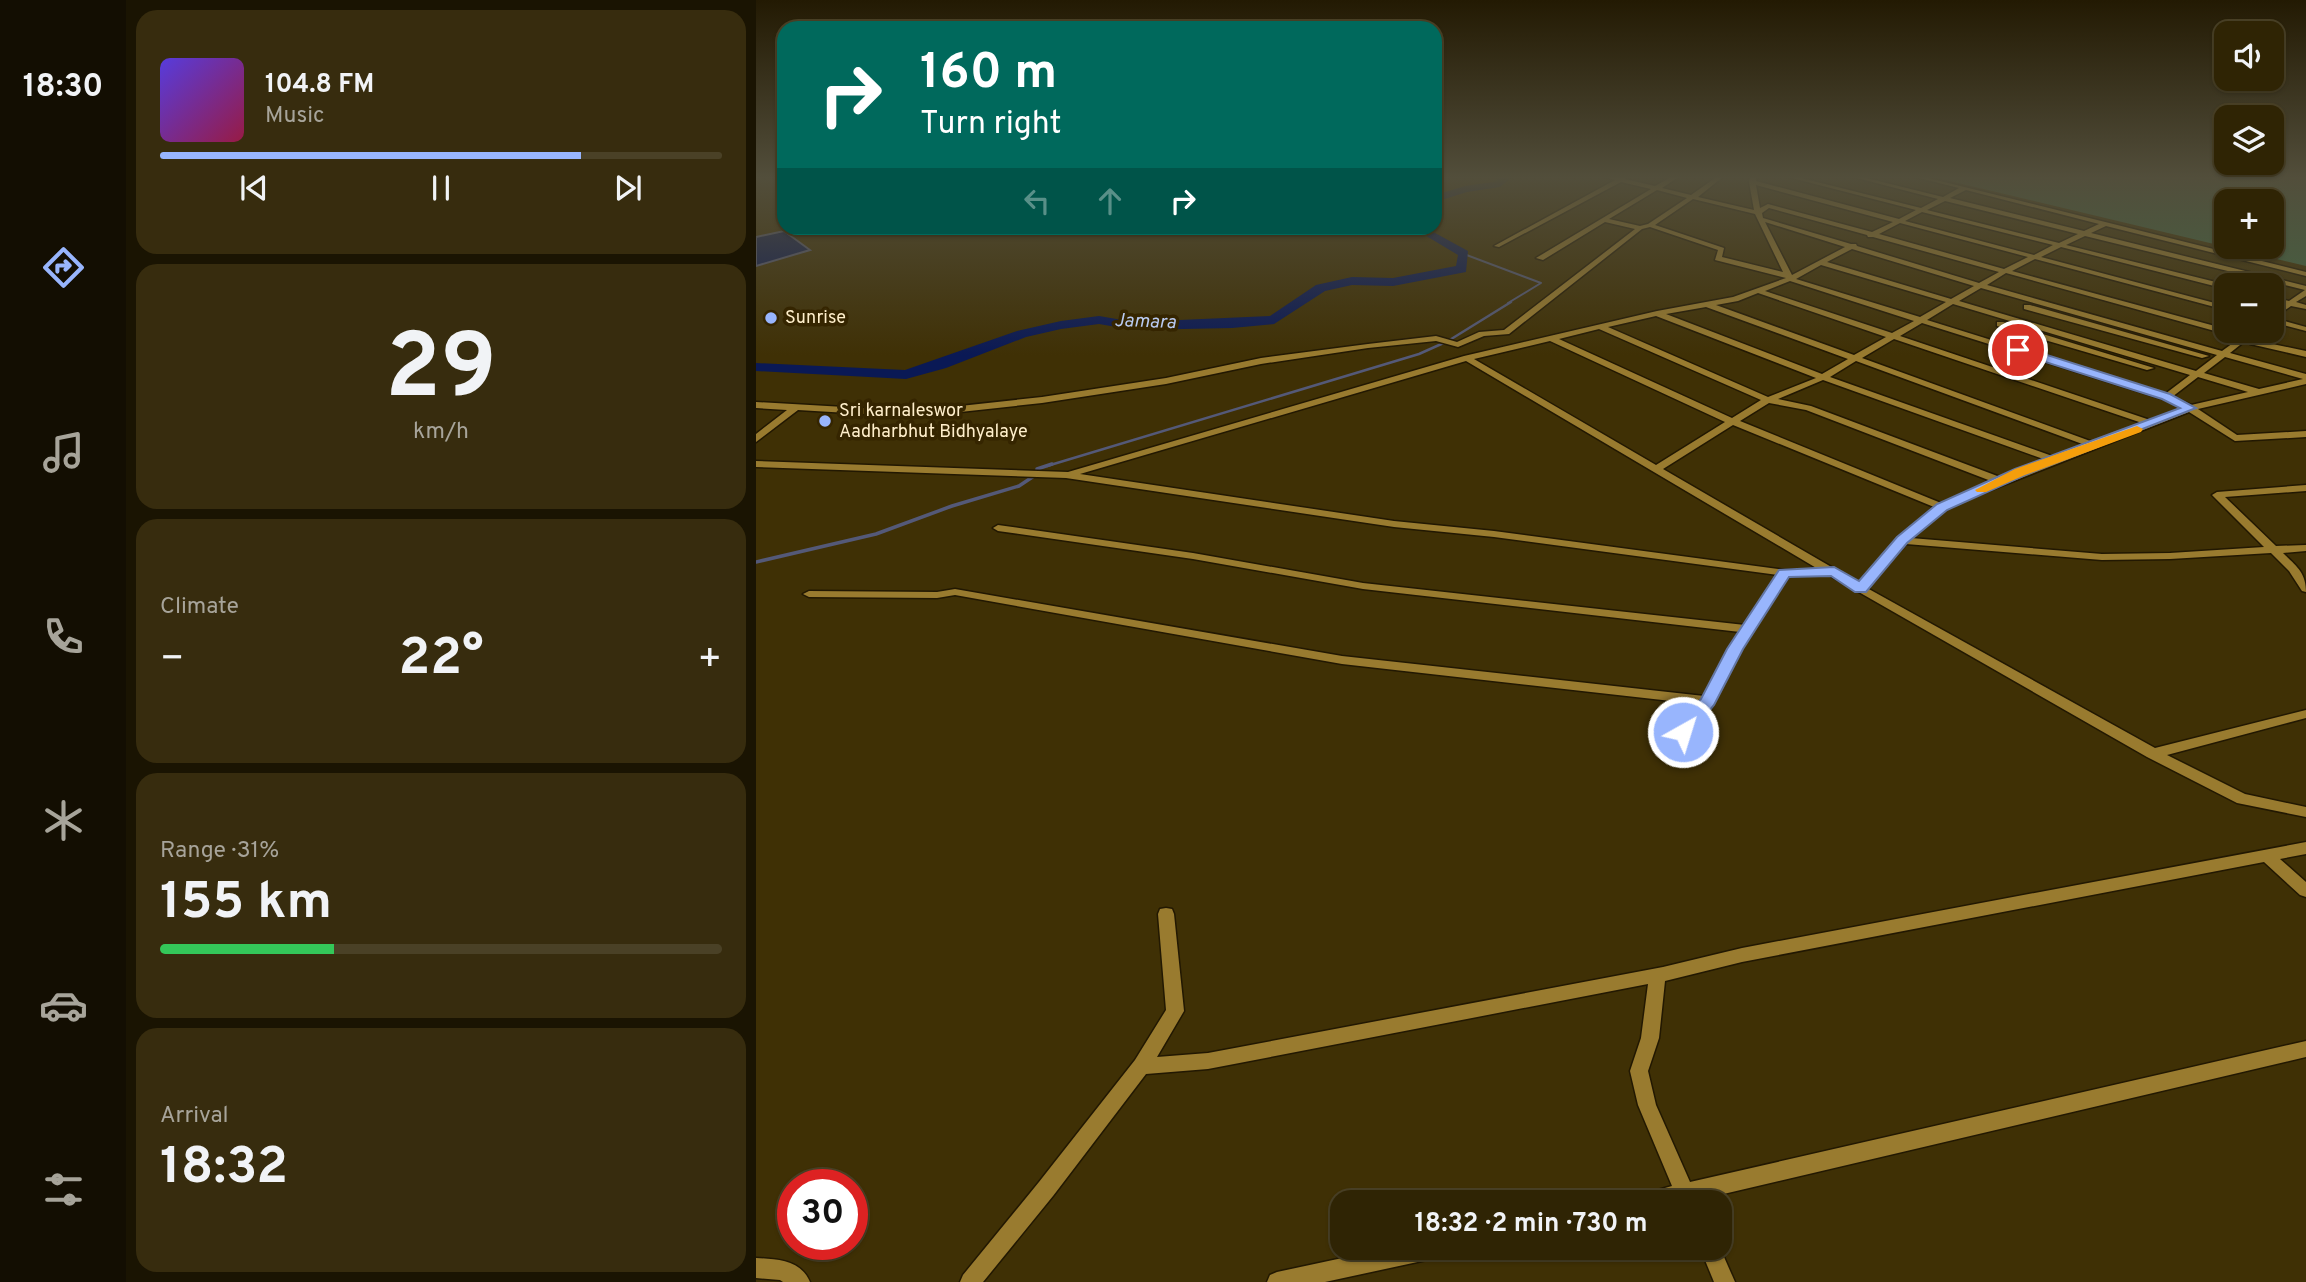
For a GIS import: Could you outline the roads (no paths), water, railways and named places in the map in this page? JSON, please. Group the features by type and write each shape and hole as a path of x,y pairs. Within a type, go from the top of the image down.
{"street":[{"path":"1497,246 1516,236"},
{"path":"1540,258 1577,236"},
{"path":"756,405 914,414 1166,382 1261,361 1368,346 1436,338 1458,345 1482,334 1506,331 1630,236"},
{"path":"1682,236 1722,249 1718,258 1920,318 2166,397 2190,408 2235,438 2306,433"},
{"path":"1769,236 1789,278"},
{"path":"1818,236 2143,341 2220,356 2305,380"},
{"path":"1066,475 1467,358 1759,291 1821,263 1870,236"},
{"path":"1875,236 2214,325"},
{"path":"1951,236 2214,305"},
{"path":"2023,236 2214,284"},
{"path":"1657,468 1768,400 1822,377 1890,335 2005,271 2078,236"},
{"path":"2083,236 2176,262"},
{"path":"2083,236 2306,290"},
{"path":"2156,236 2306,274"},
{"path":"1821,263 1946,304 2259,392"},
{"path":"2284,307 2306,290"},
{"path":"1759,291 2153,424"},
{"path":"2284,302 2306,307"},
{"path":"1705,304 2093,445"},
{"path":"1657,313 1822,377 2054,460"},
{"path":"2284,322 2306,329"},
{"path":"1601,327 1768,400 1808,408 2000,481"},
{"path":"2284,330 2306,335"},
{"path":"1553,338 1733,422 1942,507"},
{"path":"2166,397 2238,343"},
{"path":"2255,343 2306,354"},
{"path":"1467,358 1860,589 2152,754 2242,799 2306,812"},
{"path":"1860,589 1902,540 1942,507 2000,481 2190,408 2305,380"},
{"path":"756,439 796,407"},
{"path":"756,464 1066,475 1394,524 1507,535 1785,573 1834,572"},
{"path":"2306,488 2217,495 2293,569 2306,589"},
{"path":"998,528 1193,556 1363,586 1749,629"},
{"path":"1902,540 2102,557 2306,548"},
{"path":"1683,732 1708,701 1735,649 1785,573"},
{"path":"809,594 937,595 955,592 1342,660 1708,701"},
{"path":"2152,754 2306,714"},
{"path":"1141,1066 1208,1061 1657,975 1742,955 2306,848"},
{"path":"2267,856 2306,891"},
{"path":"970,1282 1141,1066 1175,1011 1166,914"},
{"path":"1657,975 1650,1038 1639,1071 1647,1105 1684,1190"},
{"path":"1720,1190 2306,1049"},
{"path":"1277,1282 1380,1260"},
{"path":"1715,1260 1725,1282"},
{"path":"756,1268 784,1270 800,1282"}],"waterway":[{"name":"Jamara","path":"756,367 906,375 941,365 1022,334 1061,325 1099,320 1134,326 1232,324 1274,320 1321,288 1352,281 1393,282 1462,269 1464,254 1432,236"},
{"path":"1464,254 1541,283 1508,303"},
{"path":"1047,466 1419,354 1448,341 1511,302"},
{"path":"756,562 876,534 952,506 1019,486 1037,474 1037,469 1052,464"}],"place":[{"name":"Sunrise","path":"771,318"},
{"name":"Sri karnaleswor Aadharbhut Bidhyalaye","path":"825,421"}]}
